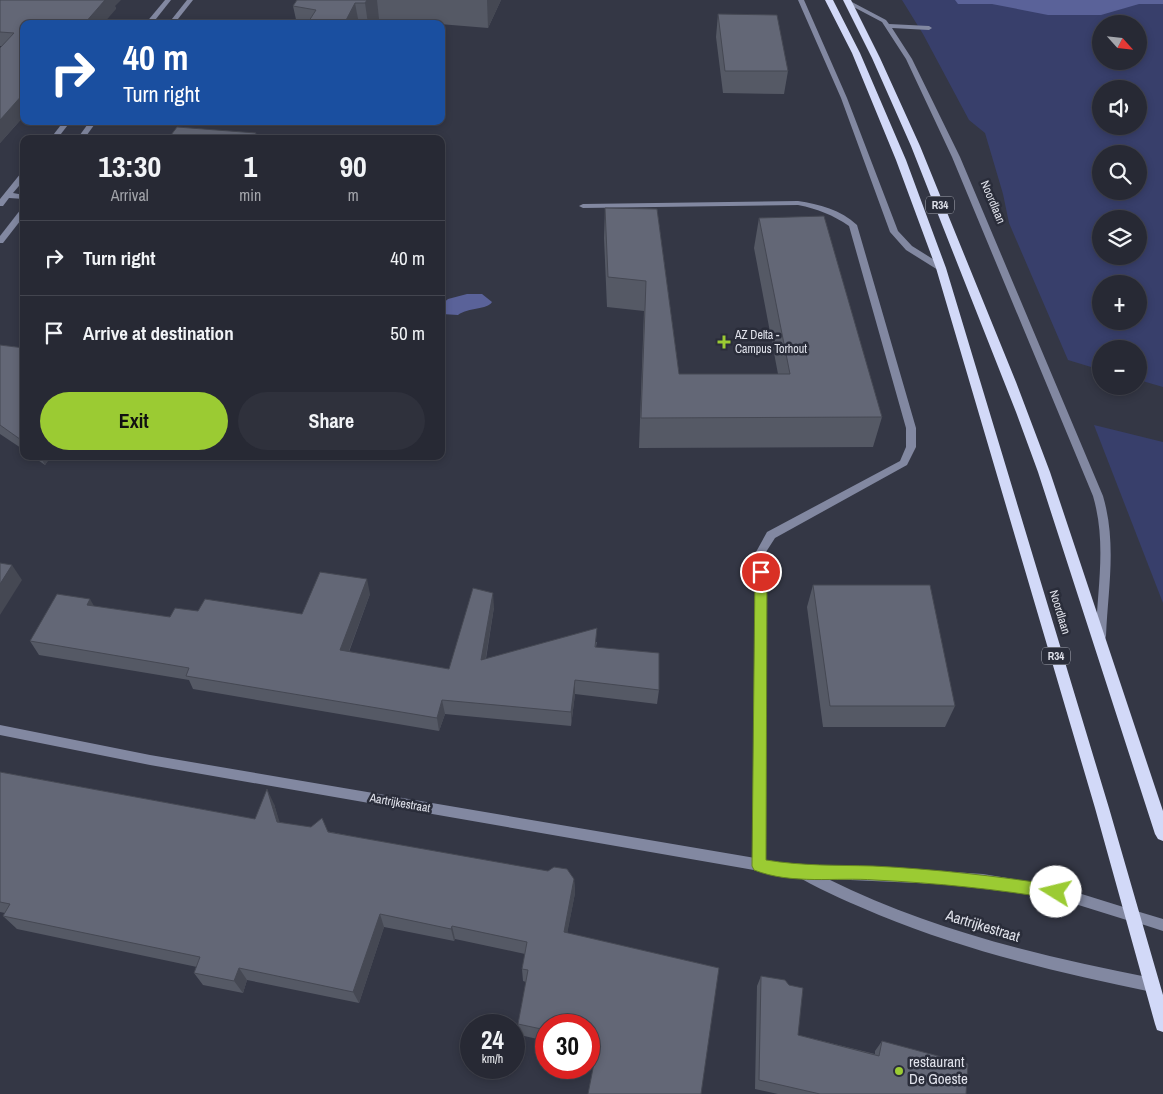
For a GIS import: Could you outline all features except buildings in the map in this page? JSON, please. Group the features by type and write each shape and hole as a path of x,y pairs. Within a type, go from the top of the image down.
{"main road":[{"name":"Noordlaan","path":"830,0 856,53 901,160 941,268 1133,916 1158,986 1163,1024"},
{"name":"Noordlaan","path":"847,1 883,70 917,148 967,271 1044,472 1163,834"}],"street":[{"path":"151,20 168,0"},
{"path":"174,20 190,0"},
{"path":"801,0 844,98 894,232 909,248 941,268"},
{"name":"Noordlaan","path":"847,1 868,10 884,21 909,59 956,157 1043,361 1105,514 1108,552 1100,644"},
{"path":"889,26 929,28"},
{"path":"57,135 65,125"},
{"path":"83,135 91,125"},
{"path":"0,204 20,180"},
{"path":"7,195 20,197"},
{"path":"583,206 798,203 826,208 853,225 911,428 911,447 904,463 771,535 761,552 759,866"},
{"path":"0,241 20,216"},
{"name":"Aartrijkestraat","path":"0,730 150,760 759,866 802,872 873,873 983,880 1056,892 1163,925"},
{"name":"Aartrijkestraat","path":"802,872 871,906 958,937 1077,970 1158,986"}],"shaded area":[{"path":"902,0 1163,0 1163,387 1147,382 1147,340 1092,340 1092,367 1068,360 1009,223 1003,194 985,133 969,120 923,34"},
{"path":"955,0 1163,0 1163,4 1139,4 1101,15 1048,15 992,4 958,4"},
{"path":"467,294 482,294 492,302 490,305 462,312 458,315 445,314 445,302"},
{"path":"1094,425 1163,442 1163,603"}],"place":[{"name":"AZ Delta - Campus Torhout","path":"724,342"},
{"name":"restaurant De Goeste","path":"899,1071"}],"route":[{"path":"761,572 759,866 802,872 873,873 983,880 1056,892"}]}
